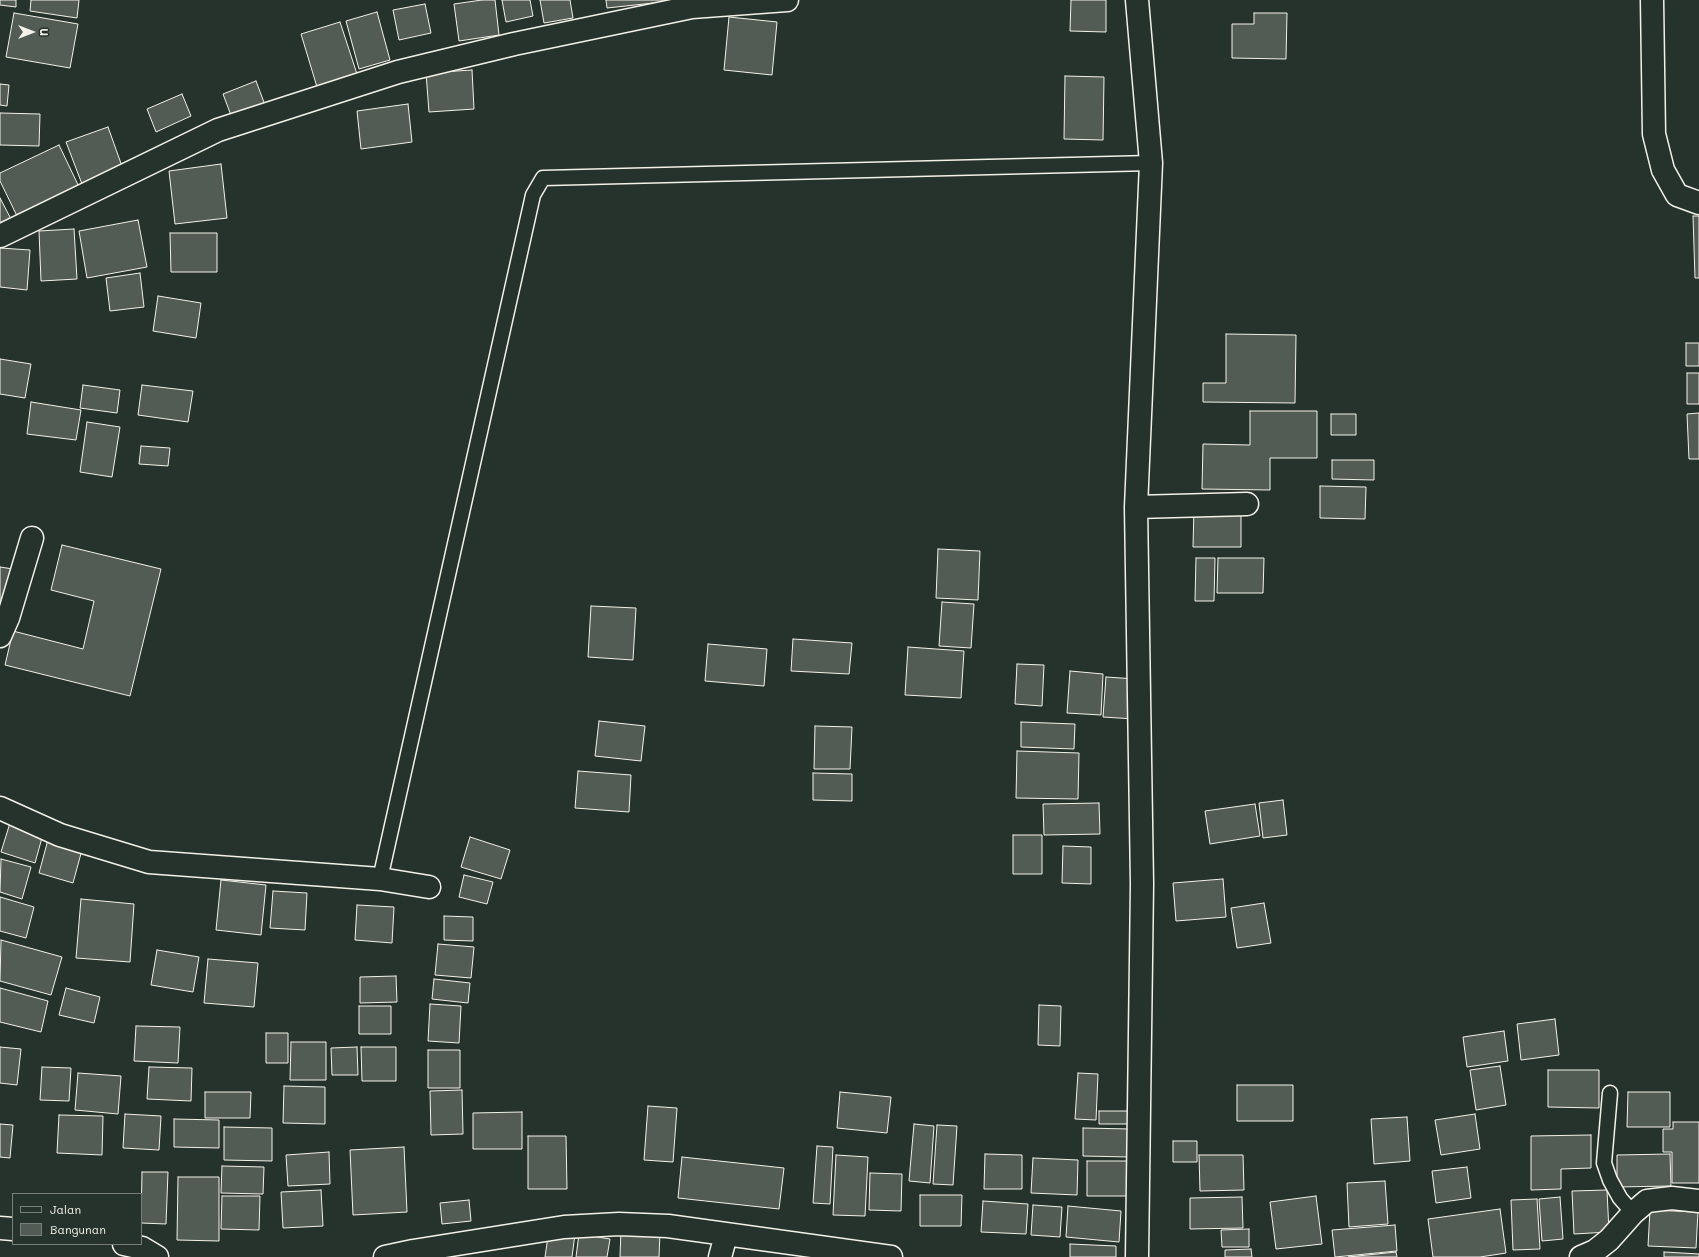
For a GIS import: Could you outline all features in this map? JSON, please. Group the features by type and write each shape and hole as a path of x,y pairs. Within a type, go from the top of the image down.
{"street":[{"path":"0,236 218,130 398,72 514,44 692,6 787,0"},
{"path":"1137,0 1151,163 1136,507 1142,884 1137,1257"},
{"path":"1652,0 1654,134 1663,170 1678,195 1699,203"},
{"path":"1136,507 1247,504"},
{"path":"0,636 8,618 32,538"},
{"path":"0,808 60,835 149,862 380,879 429,887"},
{"path":"1581,1257 1595,1251 1609,1240 1633,1213 1647,1201 1672,1198 1699,1201"},
{"path":"385,1257 413,1251 564,1227 619,1224 668,1226 891,1257"},
{"path":"0,1228 12,1229"},
{"path":"720,1257 726,1235"},
{"path":"128,1245 142,1248 157,1257"}],"lane":[{"path":"380,879 533,195 543,178 1151,163"},
{"path":"1610,1093 1604,1163 1610,1180 1620,1198 1633,1213"}],"building":[{"path":"0,0 16,0 16,7 0,5"},
{"path":"31,0 79,0 77,18 30,11"},
{"path":"482,0 495,0 499,35 459,41 454,4"},
{"path":"502,0 530,0 533,16 506,22"},
{"path":"540,0 570,0 573,18 544,23"},
{"path":"606,0 672,0 672,1 607,8"},
{"path":"1071,0 1106,0 1106,32 1070,31"},
{"path":"425,4 431,33 399,40 393,10"},
{"path":"377,12 390,60 359,69 346,21"},
{"path":"14,13 78,24 70,68 6,57"},
{"path":"1254,13 1287,13 1286,59 1232,58 1232,24 1254,24"},
{"path":"729,17 777,22 772,75 724,70"},
{"path":"340,22 357,74 317,87 301,34"},
{"path":"472,70 474,109 429,112 426,73"},
{"path":"1065,76 1104,77 1103,140 1064,139"},
{"path":"256,81 265,105 232,118 223,94"},
{"path":"0,84 9,85 7,106 0,105"},
{"path":"182,94 191,116 156,132 147,109"},
{"path":"408,104 412,142 361,149 357,111"},
{"path":"0,113 40,114 39,146 0,145"},
{"path":"108,127 123,169 82,184 66,142"},
{"path":"59,145 80,189 18,218 0,181 0,173"},
{"path":"221,164 227,218 175,224 169,171"},
{"path":"0,198 11,219 0,225"},
{"path":"1693,216 1699,216 1699,278 1695,278"},
{"path":"138,220 147,267 87,278 79,231"},
{"path":"74,229 77,279 41,281 39,231"},
{"path":"170,233 217,233 217,272 171,272"},
{"path":"0,248 30,250 27,290 0,287"},
{"path":"140,273 144,307 110,311 106,278"},
{"path":"158,296 201,303 196,338 153,331"},
{"path":"1226,334 1296,335 1295,403 1203,402 1203,383 1226,383"},
{"path":"1686,343 1699,343 1699,366 1686,366"},
{"path":"0,359 31,364 25,398 0,394"},
{"path":"1687,373 1699,373 1699,404 1687,404"},
{"path":"83,385 120,390 117,413 80,408"},
{"path":"142,385 193,391 188,422 138,415"},
{"path":"31,402 81,410 76,440 27,434"},
{"path":"1250,411 1317,411 1317,458 1270,458 1270,490 1202,489 1203,444 1250,445"},
{"path":"1699,413 1699,459 1689,459 1687,414"},
{"path":"1331,414 1356,414 1356,435 1331,435"},
{"path":"87,422 120,427 112,477 80,472"},
{"path":"141,446 170,448 168,466 139,464"},
{"path":"1332,460 1374,460 1374,480 1332,479"},
{"path":"1320,486 1366,487 1365,519 1320,518"},
{"path":"1194,507 1241,508 1241,547 1193,547"},
{"path":"62,545 161,569 130,696 5,665 13,631 83,649 94,601 51,590"},
{"path":"938,549 980,551 978,600 936,598"},
{"path":"1196,558 1215,558 1214,601 1195,601"},
{"path":"1218,558 1264,558 1263,593 1217,593"},
{"path":"0,567 13,569 9,605 0,604"},
{"path":"942,602 974,604 971,648 939,646"},
{"path":"591,606 636,608 633,660 588,657"},
{"path":"793,639 852,643 849,674 791,671"},
{"path":"708,644 767,649 764,686 705,681"},
{"path":"908,647 964,651 961,698 905,695"},
{"path":"1017,664 1044,665 1042,706 1015,704"},
{"path":"1070,671 1103,674 1101,715 1067,713"},
{"path":"1106,677 1136,679 1134,719 1103,717"},
{"path":"599,721 645,726 641,761 595,756"},
{"path":"1021,722 1075,724 1074,749 1021,747"},
{"path":"815,726 852,727 850,769 814,769"},
{"path":"1017,751 1079,753 1078,799 1016,798"},
{"path":"578,771 631,775 629,812 575,808"},
{"path":"813,773 852,774 852,801 813,800"},
{"path":"1283,800 1287,835 1263,838 1259,803"},
{"path":"1099,803 1100,834 1044,835 1043,804"},
{"path":"1255,804 1260,836 1210,844 1205,811"},
{"path":"10,823 43,834 35,863 1,852"},
{"path":"1013,835 1042,835 1042,874 1013,874"},
{"path":"49,836 83,846 73,883 39,873"},
{"path":"470,837 510,850 501,879 461,867"},
{"path":"1063,846 1091,847 1091,884 1062,883"},
{"path":"1,859 31,867 22,899 0,892"},
{"path":"464,875 493,882 487,904 459,897"},
{"path":"1223,879 1226,917 1176,921 1173,883"},
{"path":"221,880 266,885 261,935 216,930"},
{"path":"273,891 307,893 305,930 270,928"},
{"path":"0,897 34,907 26,938 0,931"},
{"path":"81,899 134,904 130,962 76,958"},
{"path":"1264,903 1271,943 1237,948 1231,908"},
{"path":"357,905 394,907 392,943 355,940"},
{"path":"444,916 473,917 473,941 444,940"},
{"path":"1,940 62,957 51,995 0,981"},
{"path":"438,944 474,947 471,978 435,975"},
{"path":"157,950 199,957 193,992 151,985"},
{"path":"208,959 258,963 254,1007 204,1003"},
{"path":"396,976 397,1002 360,1003 360,977"},
{"path":"434,979 470,983 468,1003 432,999"},
{"path":"0,988 48,1001 41,1032 0,1022"},
{"path":"66,988 100,997 94,1023 59,1015"},
{"path":"430,1004 461,1006 459,1043 428,1041"},
{"path":"1039,1005 1061,1006 1060,1046 1038,1045"},
{"path":"359,1006 391,1006 391,1034 359,1034"},
{"path":"1555,1019 1559,1055 1521,1060 1517,1024"},
{"path":"136,1026 180,1027 178,1063 134,1061"},
{"path":"1504,1031 1508,1061 1467,1067 1463,1037"},
{"path":"266,1033 288,1033 288,1063 266,1063"},
{"path":"291,1042 326,1042 326,1080 290,1080"},
{"path":"0,1047 21,1049 17,1085 0,1083"},
{"path":"357,1047 358,1075 332,1075 331,1048"},
{"path":"361,1047 396,1047 396,1081 362,1081"},
{"path":"428,1050 460,1050 460,1088 428,1088"},
{"path":"1500,1066 1506,1105 1476,1110 1470,1070"},
{"path":"42,1067 71,1068 69,1101 40,1100"},
{"path":"149,1067 192,1068 191,1101 147,1099"},
{"path":"1548,1070 1599,1070 1599,1108 1548,1107"},
{"path":"78,1073 121,1076 118,1114 75,1110"},
{"path":"1078,1073 1098,1074 1096,1120 1075,1119"},
{"path":"1237,1085 1293,1085 1293,1121 1237,1121"},
{"path":"284,1086 325,1087 325,1124 283,1123"},
{"path":"462,1090 463,1134 431,1135 430,1091"},
{"path":"205,1092 251,1092 250,1118 205,1118"},
{"path":"840,1092 891,1097 887,1133 837,1128"},
{"path":"1628,1092 1670,1092 1670,1127 1627,1127"},
{"path":"648,1106 677,1108 673,1162 644,1160"},
{"path":"1099,1111 1131,1111 1131,1124 1099,1124"},
{"path":"522,1112 522,1149 473,1149 473,1113"},
{"path":"125,1114 161,1116 159,1150 123,1148"},
{"path":"1475,1114 1480,1149 1441,1155 1435,1120"},
{"path":"59,1115 103,1116 102,1155 57,1153"},
{"path":"1407,1117 1410,1161 1374,1164 1371,1119"},
{"path":"174,1119 219,1120 219,1148 174,1147"},
{"path":"1673,1122 1699,1122 1699,1183 1672,1183 1672,1152 1663,1152 1663,1129 1673,1129"},
{"path":"0,1124 13,1125 10,1158 0,1157"},
{"path":"914,1124 934,1126 930,1183 909,1181"},
{"path":"937,1125 957,1126 953,1185 933,1184"},
{"path":"224,1127 272,1128 272,1161 224,1160"},
{"path":"1083,1128 1131,1129 1130,1157 1083,1156"},
{"path":"1591,1135 1591,1168 1561,1169 1561,1189 1531,1190 1531,1136"},
{"path":"528,1136 566,1136 567,1189 528,1189"},
{"path":"1173,1141 1197,1141 1197,1162 1173,1162"},
{"path":"817,1146 833,1147 830,1204 813,1203"},
{"path":"404,1147 407,1212 353,1215 350,1150"},
{"path":"329,1152 330,1184 288,1186 286,1155"},
{"path":"985,1154 1022,1155 1022,1189 984,1189"},
{"path":"1670,1154 1671,1186 1617,1187 1617,1155"},
{"path":"836,1155 868,1157 865,1216 833,1215"},
{"path":"1199,1155 1243,1155 1244,1190 1200,1191"},
{"path":"682,1157 784,1168 779,1209 678,1198"},
{"path":"1033,1158 1078,1160 1077,1195 1031,1193"},
{"path":"1087,1161 1128,1161 1128,1196 1087,1196"},
{"path":"222,1166 264,1167 263,1194 221,1193"},
{"path":"1467,1167 1471,1198 1436,1203 1432,1171"},
{"path":"142,1172 168,1172 166,1224 142,1223"},
{"path":"870,1173 902,1174 901,1211 869,1210"},
{"path":"178,1177 219,1177 219,1241 177,1240"},
{"path":"1385,1181 1388,1224 1349,1227 1347,1183"},
{"path":"321,1190 323,1226 283,1228 281,1192"},
{"path":"1607,1190 1609,1232 1574,1234 1572,1191"},
{"path":"920,1195 962,1195 961,1226 920,1226"},
{"path":"222,1196 260,1196 259,1230 221,1229"},
{"path":"1316,1196 1322,1244 1276,1249 1270,1202"},
{"path":"1242,1197 1243,1228 1190,1229 1190,1198"},
{"path":"1560,1197 1563,1239 1542,1241 1539,1199"},
{"path":"1537,1199 1540,1249 1513,1250 1511,1200"},
{"path":"469,1200 471,1221 442,1224 440,1203"},
{"path":"983,1201 1028,1204 1026,1234 981,1232"},
{"path":"1033,1205 1062,1207 1060,1237 1031,1235"},
{"path":"1068,1206 1121,1211 1119,1242 1066,1237"},
{"path":"1500,1209 1506,1253 1480,1257 1433,1257 1428,1219"},
{"path":"1650,1210 1698,1212 1696,1248 1648,1246"},
{"path":"1395,1225 1397,1251 1335,1257 1332,1230"},
{"path":"1249,1229 1249,1247 1222,1247 1221,1230"},
{"path":"549,1230 575,1234 572,1257 545,1257"},
{"path":"621,1230 660,1232 659,1257 620,1257"},
{"path":"579,1234 610,1239 607,1257 576,1257"},
{"path":"1070,1244 1116,1246 1116,1257 1070,1257"},
{"path":"1251,1249 1252,1257 1225,1257 1225,1250"},
{"path":"1396,1252 1397,1257 1348,1257"},
{"path":"1664,1252 1699,1254 1699,1257 1664,1257"}]}
